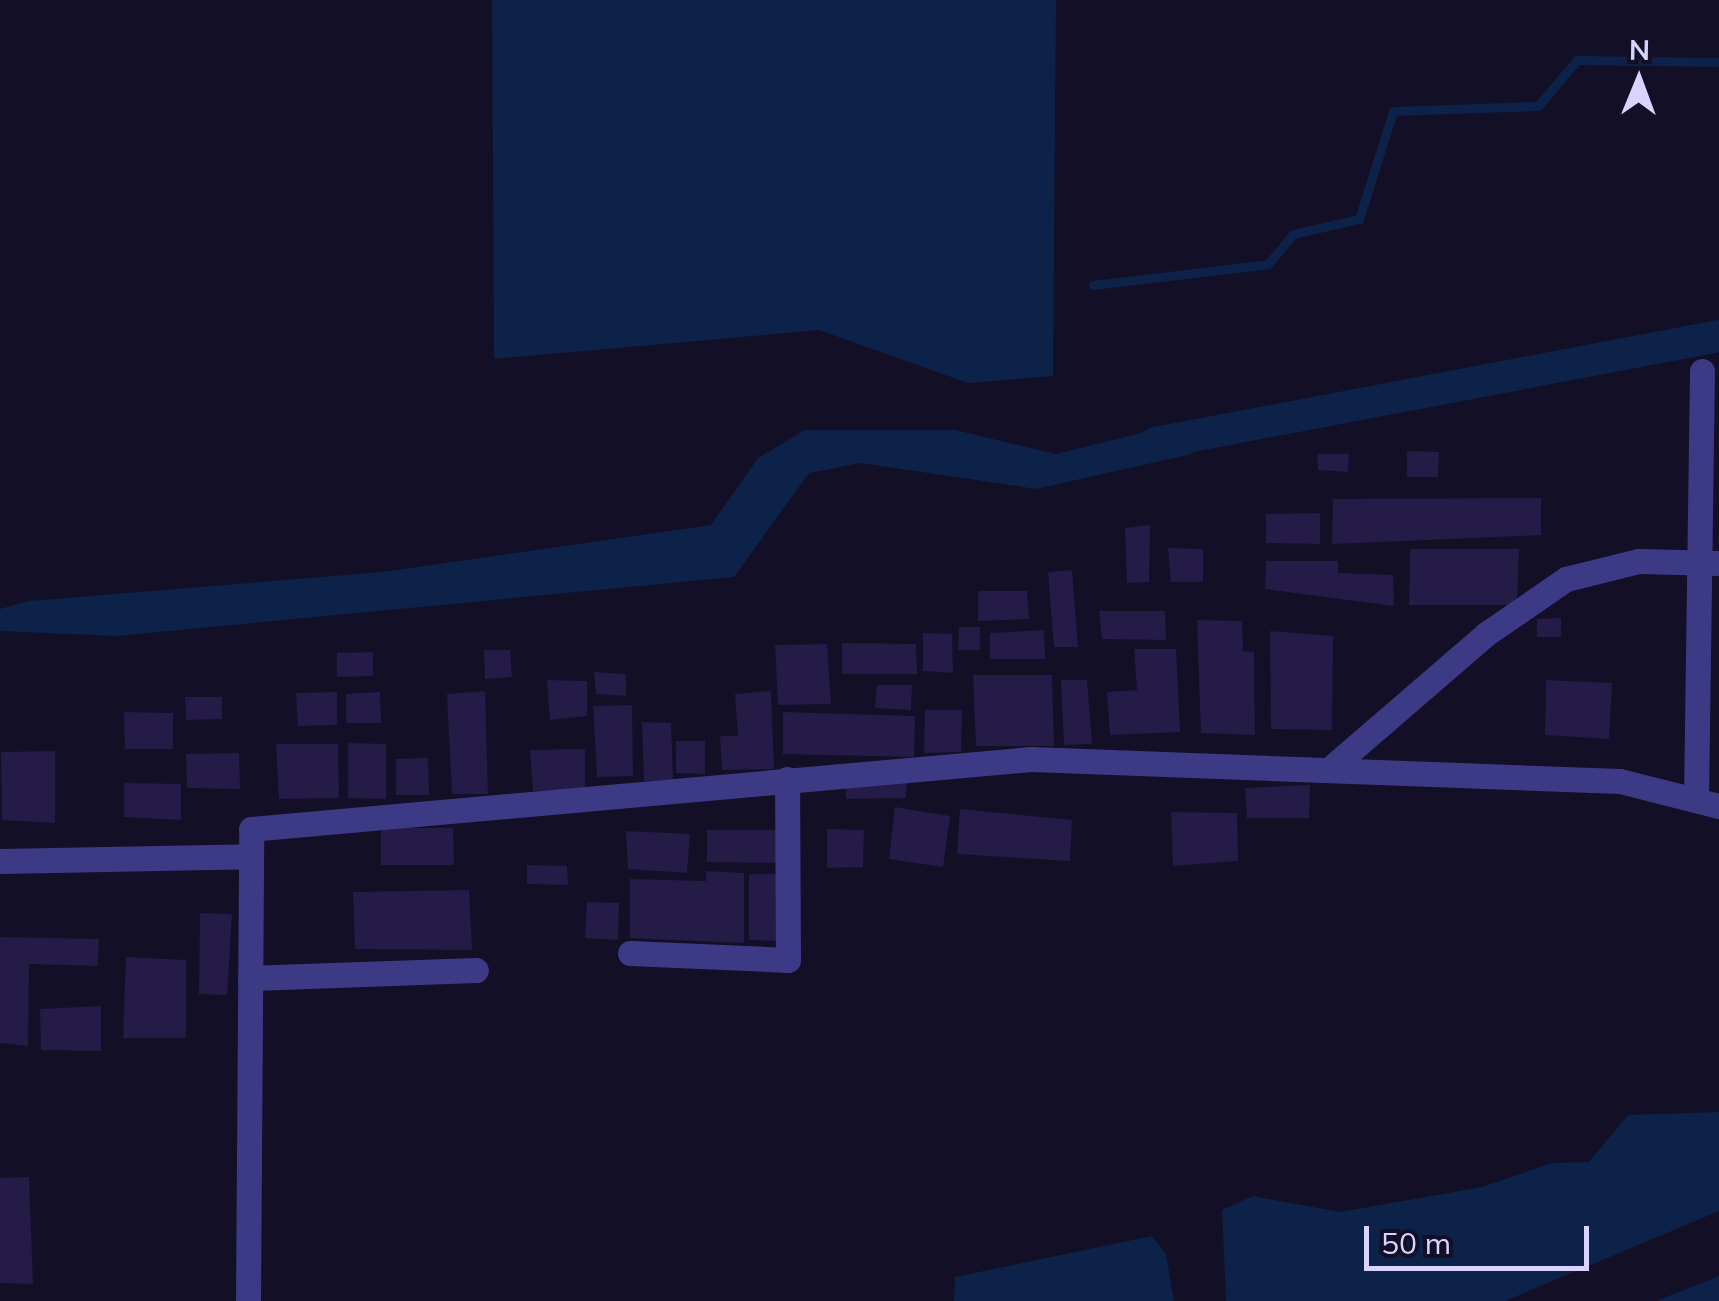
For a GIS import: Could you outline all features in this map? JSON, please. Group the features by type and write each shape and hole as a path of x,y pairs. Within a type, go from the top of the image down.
{"street":[{"path":"248,1301 251,829 1031,759 1332,766 1620,781 1708,803 1709,562 1702,371"},
{"path":"1332,766 1486,634 1566,579 1638,561 1709,562"},
{"path":"630,953 788,960 787,779"},
{"path":"0,862 251,856"},
{"path":"250,978 476,970"}],"water":[{"path":"492,0 1056,0 1053,376 968,383 819,330 494,359"},
{"path":"1202,418 1192,454 1036,489 861,463 809,473 734,577 116,636 0,631 0,609 29,601 383,572 711,525 758,458 805,430 955,430 1056,454"},
{"path":"1719,1112 1719,1211 1505,1301 1226,1301 1222,1210 1253,1196 1340,1212 1482,1187 1552,1163 1589,1162 1628,1115"},
{"path":"1152,1236 1166,1254 1174,1301 954,1301 955,1277"},
{"path":"1719,1276 1719,1301 1656,1301"}],"building":[{"path":"1407,451 1439,452 1438,477 1407,477"},
{"path":"1317,454 1349,454 1348,472 1318,470"},
{"path":"1541,498 1541,535 1332,544 1333,499"},
{"path":"1320,513 1320,544 1266,543 1266,514"},
{"path":"1150,525 1149,582 1127,583 1125,528"},
{"path":"1168,548 1203,549 1203,582 1171,582"},
{"path":"1410,549 1519,549 1517,605 1409,605"},
{"path":"1266,561 1338,561 1338,573 1393,575 1394,606 1265,589"},
{"path":"1072,570 1078,647 1054,647 1048,572"},
{"path":"978,591 1027,591 1029,619 978,621"},
{"path":"1099,611 1165,611 1166,640 1102,639"},
{"path":"1561,618 1561,637 1537,637 1537,619"},
{"path":"1197,620 1242,621 1243,651 1254,652 1255,735 1201,733"},
{"path":"959,627 980,627 980,650 958,650"},
{"path":"1044,630 1045,659 990,659 990,633"},
{"path":"1270,631 1333,636 1332,730 1271,729"},
{"path":"923,633 952,634 953,673 923,671"},
{"path":"842,643 916,644 917,674 842,674"},
{"path":"827,644 831,704 778,705 775,645"},
{"path":"1134,649 1176,649 1180,732 1110,735 1107,692 1137,690"},
{"path":"484,650 510,650 512,677 485,679"},
{"path":"373,652 373,676 337,677 337,653"},
{"path":"594,672 626,674 626,696 596,694"},
{"path":"973,675 1052,675 1054,746 976,746"},
{"path":"547,680 587,681 587,716 550,720"},
{"path":"1061,680 1087,680 1092,744 1064,745"},
{"path":"1546,680 1612,683 1609,739 1545,735"},
{"path":"877,685 912,685 911,710 875,708"},
{"path":"485,691 488,794 452,794 447,694"},
{"path":"771,691 774,769 722,770 720,736 738,736 735,694"},
{"path":"337,692 337,725 298,726 296,693"},
{"path":"380,692 381,723 346,723 346,694"},
{"path":"185,697 222,697 222,719 186,720"},
{"path":"632,705 633,776 597,777 593,706"},
{"path":"925,710 962,710 961,752 924,753"},
{"path":"124,712 173,713 173,749 125,749"},
{"path":"783,712 915,716 914,757 783,754"},
{"path":"642,722 671,723 673,780 644,781"},
{"path":"676,741 705,741 705,774 676,773"},
{"path":"348,743 386,744 386,799 348,798"},
{"path":"276,744 338,744 339,798 279,799"},
{"path":"585,749 585,789 533,791 530,750"},
{"path":"55,751 55,823 2,820 1,752"},
{"path":"239,753 240,789 187,788 186,754"},
{"path":"428,758 429,795 396,795 396,759"},
{"path":"907,778 906,798 846,799 846,781"},
{"path":"124,783 181,784 181,820 124,817"},
{"path":"1310,785 1309,818 1247,818 1245,788"},
{"path":"895,807 950,816 943,867 889,859"},
{"path":"960,809 1072,820 1070,861 957,854"},
{"path":"1171,812 1237,813 1238,861 1173,866"},
{"path":"381,828 453,828 454,865 381,865"},
{"path":"827,829 864,830 863,867 827,868"},
{"path":"707,830 782,830 784,863 707,862"},
{"path":"626,831 690,834 687,873 628,869"},
{"path":"527,865 567,866 568,885 527,884"},
{"path":"706,871 744,873 744,943 630,938 630,879 706,881"},
{"path":"749,874 782,874 780,941 749,940"},
{"path":"469,890 472,950 355,949 353,892"},
{"path":"587,902 619,903 618,940 585,938"},
{"path":"200,913 232,914 227,995 199,994"},
{"path":"0,937 99,939 98,966 29,964 28,1046 0,1043"},
{"path":"126,957 186,960 186,1038 123,1038"},
{"path":"101,1006 101,1051 41,1050 40,1009"},
{"path":"29,1177 33,1284 0,1283 0,1178"}],"waterway":[{"path":"1093,285 1268,264 1293,234 1359,219 1393,111 1538,106 1577,60 1719,62"},
{"path":"1155,443 1719,336"}]}
